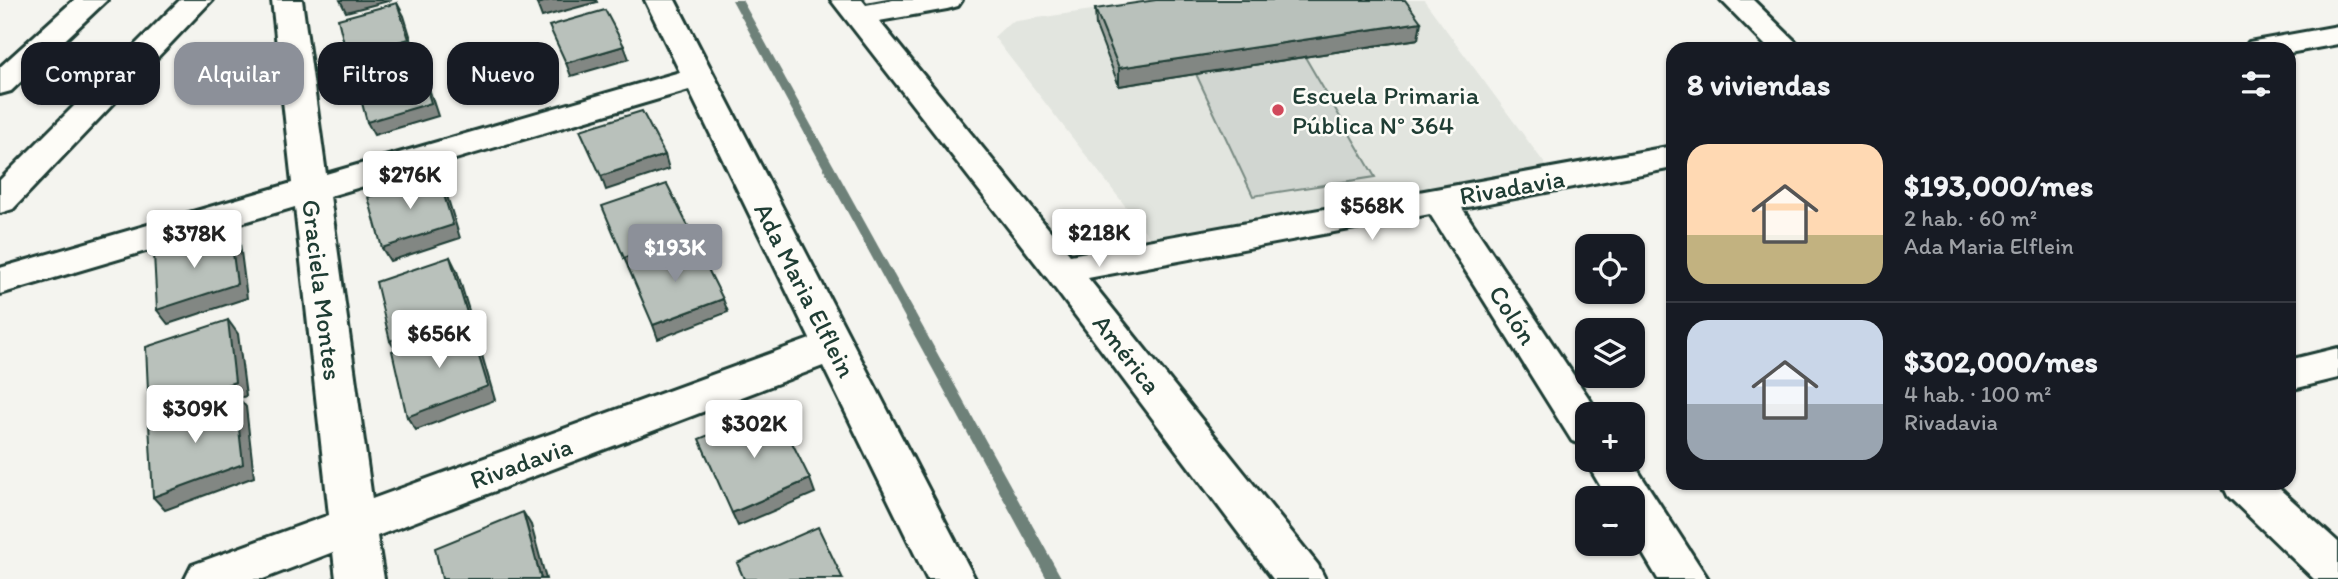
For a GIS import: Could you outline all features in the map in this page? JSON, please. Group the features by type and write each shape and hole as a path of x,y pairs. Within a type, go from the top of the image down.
{"street":[{"path":"0,84 92,0"},
{"path":"0,201 197,0"},
{"name":"Graciela Montes","path":"287,0 360,579"},
{"name":"Ada Maria Elflein","path":"660,0 951,579"},
{"path":"852,8 947,0"},
{"path":"1736,0 1780,42"},
{"name":"América","path":"852,8 1061,270 1301,579"},
{"path":"2296,43 2338,35"},
{"path":"0,281 697,77"},
{"name":"Rivadavia","path":"1061,270 1666,158"},
{"name":"Colón","path":"1439,200 1575,410"},
{"name":"Rivadavia","path":"209,579 834,346"},
{"path":"2296,372 2338,363"},
{"path":"2251,490 2338,572"},
{"path":"1645,519 1684,579"}],"shaded area":[{"name":"Escuela Primaria Pública N° 364","path":"1160,0 1424,0 1559,183 1154,243 994,37 1010,22"},
{"path":"1305,57 1375,177 1253,196 1196,74"}],"building":[{"path":"1156,0 1405,0 1421,22 1119,68 1095,9"},
{"path":"397,3 409,39 398,42 344,42 338,19"},
{"path":"605,10 624,46 566,63 559,42 556,42 549,26"},
{"path":"363,105 424,105 367,122"},
{"path":"642,111 665,155 601,176 580,130"},
{"path":"438,175 453,225 382,248 368,197"},
{"path":"667,184 692,234 624,258 602,206"},
{"path":"230,230 237,284 157,310 154,254"},
{"path":"695,243 723,299 653,325 628,267"},
{"path":"450,257 467,313 390,341 376,282"},
{"path":"228,320 235,382 149,412 146,347"},
{"path":"469,324 488,386 407,417 392,351"},
{"path":"235,394 243,464 153,497 149,424"},
{"path":"775,408 810,479 732,513 699,439"},
{"path":"523,512 541,579 442,579 435,548"},
{"path":"818,527 843,579 744,579 737,563"}],"waterway":[{"path":"737,0 1055,579"}],"place":[{"name":"Escuela Primaria Pública N° 364","path":"1278,110"}]}
